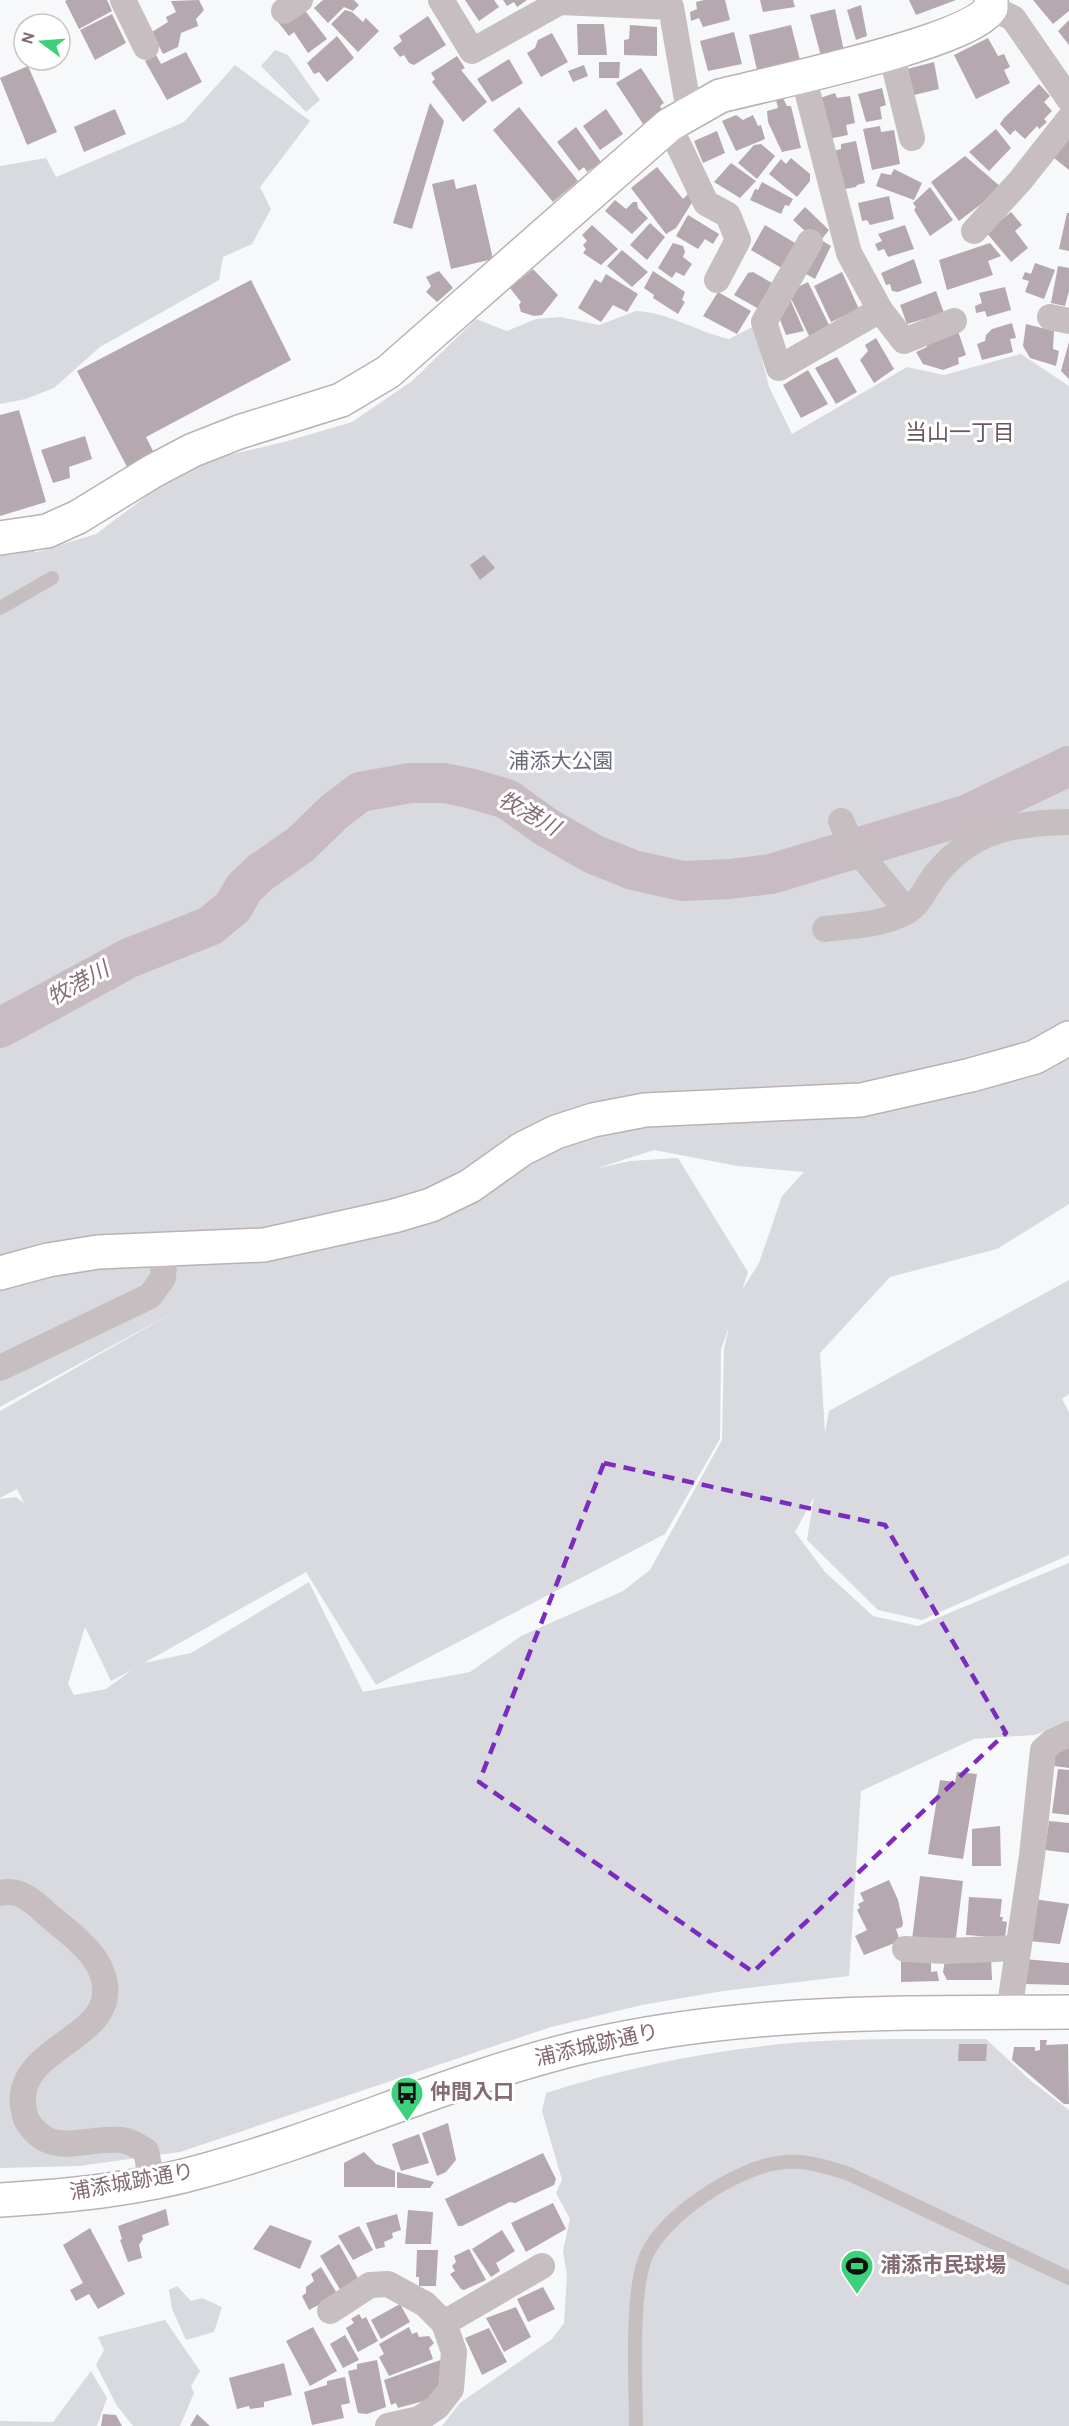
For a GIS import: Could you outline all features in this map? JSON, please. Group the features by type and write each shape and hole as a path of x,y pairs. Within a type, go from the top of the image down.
{"street":[{"path":"123,0 146,47"},
{"path":"441,0 472,51 560,2 671,7 679,118 706,203 728,215 738,240 717,280"},
{"path":"0,538 47,531 78,517 153,471 193,450 239,432 341,400 388,372 679,118 720,96 891,53 964,28 983,18 997,3 1013,18 1069,99"},
{"path":"891,53 912,138"},
{"path":"803,75 849,253 880,310 904,341 954,321"},
{"path":"974,231 1020,181 1069,119"},
{"path":"810,242 764,322 779,368 880,310"},
{"path":"825,929 886,919 903,906 923,896 932,878 952,854 982,836 1015,825 1069,822"},
{"path":"846,832 903,906"},
{"path":"0,1273 48,1260 98,1252 264,1245 394,1216 431,1204 470,1186 522,1149 556,1132 593,1120 645,1110 861,1100 971,1075 1035,1057 1069,1038"},
{"path":"0,1368 150,1296 163,1278 165,1248"},
{"path":"1009,2012 1043,1750 1052,1742 1069,1734"},
{"path":"0,1893 20,1893 33,1901 90,1954 99,1966 103,1980 99,2008 91,2021 42,2052 25,2070 19,2099 26,2119 39,2134 58,2144 112,2140 130,2142 146,2151 152,2182"},
{"path":"905,1948 946,1951 1018,1948"},
{"name":"浦添城跡通り","path":"0,2200 81,2193 152,2182 233,2162 512,2067 620,2039 709,2025 809,2015 1069,2012"},
{"path":"444,2323 542,2266"},
{"path":"330,2311 370,2285 388,2284 426,2304 444,2323 454,2352 452,2389 419,2423 388,2426"}],"lane":[{"path":"0,608 52,578"},
{"path":"636,2426 638,2288 647,2254 667,2225 694,2204 751,2169 781,2162 818,2163 849,2174 1069,2278"}],"highlighted area":[{"path":"604,1463 885,1525 1006,1733 753,1972 479,1782"}],"green space":[{"path":"275,50 288,55 320,100 306,112 261,66"},
{"path":"235,65 310,121 260,187 271,209 252,244 223,257 219,280 100,347 54,388 26,399 0,404 0,166 46,158 56,177 184,122"},
{"name":"浦添大公園","path":"636,311 671,318 729,339 754,326 769,387 792,434 907,367 944,375 1021,354 1069,386 1069,1204 997,1249 890,1277 820,1353 825,1433 829,1411 1069,1280 1069,1394 1062,1399 1069,1412 1069,1555 922,1620 878,1610 807,1540 814,1497 795,1532 825,1572 873,1616 918,1626 1069,1563 1069,1723 1034,1735 974,1739 861,1791 849,1976 723,1991 642,2005 551,2027 180,2152 79,2166 0,2168 0,1499 16,1497 24,1503 17,1489 0,1498 0,1411 174,1312 0,1407 0,541 37,552 96,534 152,492 216,458 284,442 352,422 412,381 476,319 507,331 536,319 560,317 599,325","holes":["654,1150 738,1166 804,1172 782,1196 759,1263 742,1290 748,1272 678,1158 630,1161 595,1169","729,1327 724,1349 722,1440 650,1570 623,1591 521,1636 470,1672 363,1692 309,1582 191,1653 144,1663 306,1572 376,1685 665,1534 720,1439 721,1349","85,1627 111,1681 132,1670 106,1689 74,1695 68,1684"]},
{"path":"986,2039 1031,2081 1069,2110 1069,2426 442,2426 460,2403 552,2339 564,2323 567,2276 563,2251 570,2219 556,2193 562,2180 542,2111 546,2093 641,2067 738,2049 850,2040"},
{"path":"177,2286 191,2301 202,2298 222,2307 214,2332 186,2340 172,2309 169,2290"},
{"path":"165,2320 200,2371 191,2386 194,2393 180,2426 133,2426 117,2406 96,2365 104,2350 98,2337"},
{"path":"91,2371 107,2398 97,2426 0,2426 0,2421 53,2422"}],"building":[{"path":"107,0 112,11 79,29 65,1"},
{"path":"199,0 204,10 196,19 198,26 181,33 178,47 163,54 152,32 168,22 166,17 176,12 171,1"},
{"path":"323,0 354,0 359,5 353,11 344,7 328,23 314,8"},
{"path":"465,0 494,0 499,7 479,21"},
{"path":"503,0 527,0 517,7 514,2 507,6"},
{"path":"725,0 730,20 703,27 699,18 691,21 690,12 697,9 696,2"},
{"path":"760,0 793,0 795,7 763,12"},
{"path":"909,0 956,0 916,15"},
{"path":"1033,0 1069,0 1069,11 1053,24"},
{"path":"861,5 867,36 856,40 847,10"},
{"path":"303,8 327,39 308,53 294,32 289,36 278,22"},
{"path":"835,9 844,51 821,56 810,15"},
{"path":"345,10 352,12 363,22 366,18 379,31 358,52 331,24"},
{"path":"112,14 126,43 95,60 80,30"},
{"path":"428,16 446,45 414,65 409,63 404,55 400,57 393,48 402,41 399,36"},
{"path":"1069,20 1069,45 1058,31"},
{"path":"577,24 604,24 607,55 578,55"},
{"path":"630,25 657,27 657,56 624,55 624,40 629,39"},
{"path":"791,25 800,60 757,70 749,35"},
{"path":"734,32 742,64 708,71 700,41"},
{"path":"552,33 568,62 541,77 527,53 535,48 538,40"},
{"path":"337,36 354,58 327,82 319,72 314,74 307,63"},
{"path":"988,38 998,56 1004,54 1010,67 1004,70 1010,83 976,99 954,55"},
{"path":"186,52 202,82 167,100 145,61 156,55 161,64"},
{"path":"457,56 465,68 461,70 487,102 463,122 432,82 435,79 431,73"},
{"path":"509,59 523,83 492,102 477,79"},
{"path":"599,62 620,62 619,78 599,78"},
{"path":"934,62 939,89 914,95 907,69"},
{"path":"584,65 588,76 573,82 568,71"},
{"path":"641,68 664,103 660,106 663,112 643,124 616,83"},
{"path":"14,72 31,72 57,132 27,145 0,78"},
{"path":"1039,84 1050,96 1044,102 1052,111 1044,119 1047,122 1039,129 1037,126 1025,139 1015,130 1010,135 1000,124"},
{"path":"882,88 886,105 880,107 882,119 866,122 858,94"},
{"path":"835,93 837,98 850,96 855,123 846,125 848,135 828,139 820,98"},
{"path":"783,98 787,106 791,106 801,148 782,152 768,122 767,111 778,108 776,100"},
{"path":"430,103 444,121 412,229 393,223"},
{"path":"519,107 578,181 553,202 493,130"},
{"path":"115,109 126,134 84,152 74,127"},
{"path":"606,109 623,134 600,150 583,126"},
{"path":"736,115 743,120 753,115 758,126 761,125 765,139 736,151 722,121"},
{"path":"880,126 881,132 894,130 900,164 872,170 863,129"},
{"path":"576,127 601,162 587,172 584,167 579,171 557,142"},
{"path":"996,129 1011,148 989,171 969,152"},
{"path":"717,131 725,153 703,163 694,141"},
{"path":"1069,133 1069,170 1049,154"},
{"path":"856,141 865,183 839,190 830,152 841,149 841,144"},
{"path":"761,144 775,156 757,179 738,163 754,145"},
{"path":"965,156 1002,188 959,221 931,182"},
{"path":"791,158 810,174 810,181 797,197 769,174 781,159 786,164"},
{"path":"731,163 756,181 740,198 714,182"},
{"path":"657,167 683,199 689,193 693,201 676,228 666,234 631,188"},
{"path":"894,169 922,183 914,200 876,186 881,173 891,175"},
{"path":"454,179 456,189 476,184 493,259 451,269 432,184"},
{"path":"762,182 793,199 789,206 785,205 781,214 750,200 755,189 758,190"},
{"path":"930,187 953,220 930,236 914,210 916,207 913,203"},
{"path":"889,196 894,219 870,225 867,220 862,221 858,203"},
{"path":"615,200 626,209 633,202 637,202 638,208 648,218 632,234 605,211"},
{"path":"805,207 829,230 821,240 831,246 815,279 799,270 816,241 793,220"},
{"path":"1011,212 1022,225 1015,231 1028,248 1011,262 986,232"},
{"path":"1067,213 1069,213 1069,251 1059,249"},
{"path":"688,215 719,234 713,244 705,239 698,249 676,236"},
{"path":"650,223 665,237 647,260 630,245"},
{"path":"592,225 618,249 601,265 583,253 586,249 583,245 587,241 582,235"},
{"path":"765,225 800,246 785,270 751,250"},
{"path":"905,225 914,249 888,257 884,249 878,251 875,244 882,241 878,234"},
{"path":"673,243 683,246 685,252 683,257 692,264 684,276 676,272 672,278 658,268"},
{"path":"990,243 1001,256 988,261 993,275 947,290 939,260"},
{"path":"622,250 648,272 632,287 607,266"},
{"path":"914,259 922,283 898,292 892,291 890,284 886,285 881,273"},
{"path":"1035,263 1055,270 1044,299 1025,292 1029,281 1022,279 1025,272 1031,274"},
{"path":"1058,266 1069,268 1069,291 1065,306 1051,303"},
{"path":"533,269 558,295 542,315 534,316 521,312 519,305 521,302 510,288"},
{"path":"439,271 453,288 437,302 426,292 431,286 426,277"},
{"path":"653,271 685,292 682,300 685,302 678,314 653,298 654,295 644,288"},
{"path":"753,272 772,283 759,309 734,295 748,273"},
{"path":"842,272 859,309 831,322 814,286"},
{"path":"606,274 638,294 627,312 613,305 601,322 578,308 595,279 601,283"},
{"path":"251,280 291,360 146,437 155,455 127,467 77,371"},
{"path":"808,282 831,329 811,340 788,292"},
{"path":"1005,287 1011,310 987,317 985,311 976,313 975,306 982,303 979,293"},
{"path":"936,291 944,313 907,324 900,305"},
{"path":"718,292 751,311 737,334 703,316"},
{"path":"790,299 804,331 786,335 775,307"},
{"path":"1012,323 1016,338 1010,339 1013,352 982,360 977,344 985,341 986,335 992,329"},
{"path":"1026,324 1054,331 1053,349 1059,351 1056,366 1030,358 1023,346"},
{"path":"958,331 966,355 958,358 959,364 943,370 923,364 916,352 927,347 926,342"},
{"path":"876,338 894,369 874,383 860,360 868,351 865,345"},
{"path":"1069,342 1069,379 1061,371"},
{"path":"837,357 857,392 836,404 815,368"},
{"path":"808,370 828,404 801,418 783,385"},
{"path":"19,410 46,502 0,516 0,415"},
{"path":"85,436 92,459 69,467 70,478 53,483 41,450"},
{"path":"484,555 495,568 480,580 470,565"},
{"path":"1069,1744 1069,1768 1054,1766 1056,1747"},
{"path":"1058,1769 1069,1770 1069,1815 1052,1813"},
{"path":"957,1772 977,1774 963,1859 928,1854 940,1780 955,1782"},
{"path":"1049,1821 1069,1823 1069,1853 1045,1850"},
{"path":"1000,1826 1001,1866 972,1866 972,1829"},
{"path":"920,1876 963,1881 955,1945 912,1940"},
{"path":"889,1880 898,1900 903,1923 902,1927 896,1929 900,1941 864,1955 855,1936 867,1930 857,1910 860,1908 858,1904 864,1901 860,1893"},
{"path":"969,1897 1002,1899 1000,1917 1003,1917 1002,1921 1007,1922 1005,1938 966,1935"},
{"path":"1034,1899 1069,1904 1060,1944 1029,1941"},
{"path":"991,1958 992,1980 947,1980 943,1972 945,1960"},
{"path":"901,1959 931,1959 931,1972 937,1971 939,1981 901,1982"},
{"path":"1024,1959 1069,1963 1069,1985 1024,1984"},
{"path":"1040,2040 1047,2040 1046,2045 1068,2044 1069,2104 1064,2104 1012,2060 1014,2047 1035,2047 1035,2051 1040,2050"},
{"path":"959,2044 987,2044 986,2061 958,2061"},
{"path":"448,2123 456,2160 446,2172 437,2176 422,2133"},
{"path":"419,2134 429,2163 401,2171 392,2144"},
{"path":"364,2152 376,2164 395,2171 395,2187 344,2187 344,2163"},
{"path":"543,2153 556,2179 554,2185 458,2226 445,2199"},
{"path":"397,2172 434,2182 430,2188 397,2188"},
{"path":"553,2203 566,2229 526,2252 511,2223"},
{"path":"166,2209 169,2225 142,2235 143,2239 139,2245 142,2258 128,2262 120,2240 122,2239 118,2226"},
{"path":"408,2210 433,2212 431,2244 405,2244"},
{"path":"397,2214 401,2230 392,2233 393,2238 384,2242 385,2247 376,2249 366,2223"},
{"path":"270,2225 312,2241 300,2269 253,2249"},
{"path":"359,2226 373,2250 353,2260 338,2236"},
{"path":"90,2228 125,2294 98,2309 89,2294 76,2301 70,2290 83,2283 63,2245"},
{"path":"502,2230 515,2251 496,2263 500,2271 491,2277 472,2249"},
{"path":"339,2244 359,2280 341,2291 320,2256"},
{"path":"469,2249 486,2280 464,2290 450,2274 455,2271 452,2266 456,2262 454,2256"},
{"path":"417,2250 438,2250 436,2286 419,2286 419,2277 416,2277"},
{"path":"321,2267 338,2295 309,2310 302,2296 306,2293 306,2287 314,2281 311,2274"},
{"path":"543,2287 555,2309 528,2322 517,2299"},
{"path":"400,2304 410,2322 381,2339 371,2320"},
{"path":"516,2307 531,2337 504,2352 486,2318"},
{"path":"359,2314 362,2319 366,2317 378,2341 358,2352 346,2328 354,2323 351,2319"},
{"path":"313,2327 337,2371 310,2386 286,2341"},
{"path":"409,2327 412,2334 417,2332 419,2337 429,2336 434,2343 429,2348 433,2359 389,2376 379,2357 384,2354 379,2344"},
{"path":"489,2328 507,2362 482,2375 465,2338"},
{"path":"345,2335 359,2360 343,2368 330,2344"},
{"path":"449,2357 438,2397 398,2408 396,2403 391,2405 384,2380"},
{"path":"377,2360 386,2407 367,2414 358,2413 348,2371 357,2369 357,2364"},
{"path":"284,2363 292,2395 264,2402 264,2407 250,2409 249,2406 237,2409 229,2378"},
{"path":"345,2377 350,2403 341,2405 344,2418 312,2425 304,2392 327,2385 327,2381"},
{"path":"103,2414 116,2415 122,2426 101,2426"},
{"path":"197,2414 210,2426 190,2426"}],"waterway":[{"name":"牧港川","path":"0,1028 129,958 210,926 233,907 244,888 261,872 301,844 334,812 360,792 410,783 444,783 469,788 507,799 546,827 593,854 633,870 682,881 771,874 966,815 1069,766"}],"place":[{"name":"仲間入口","path":"407,2122"},
{"name":"浦添市民球場","path":"857,2295"}],"district":[{"name":"当山一丁目","path":"960,434"}]}
